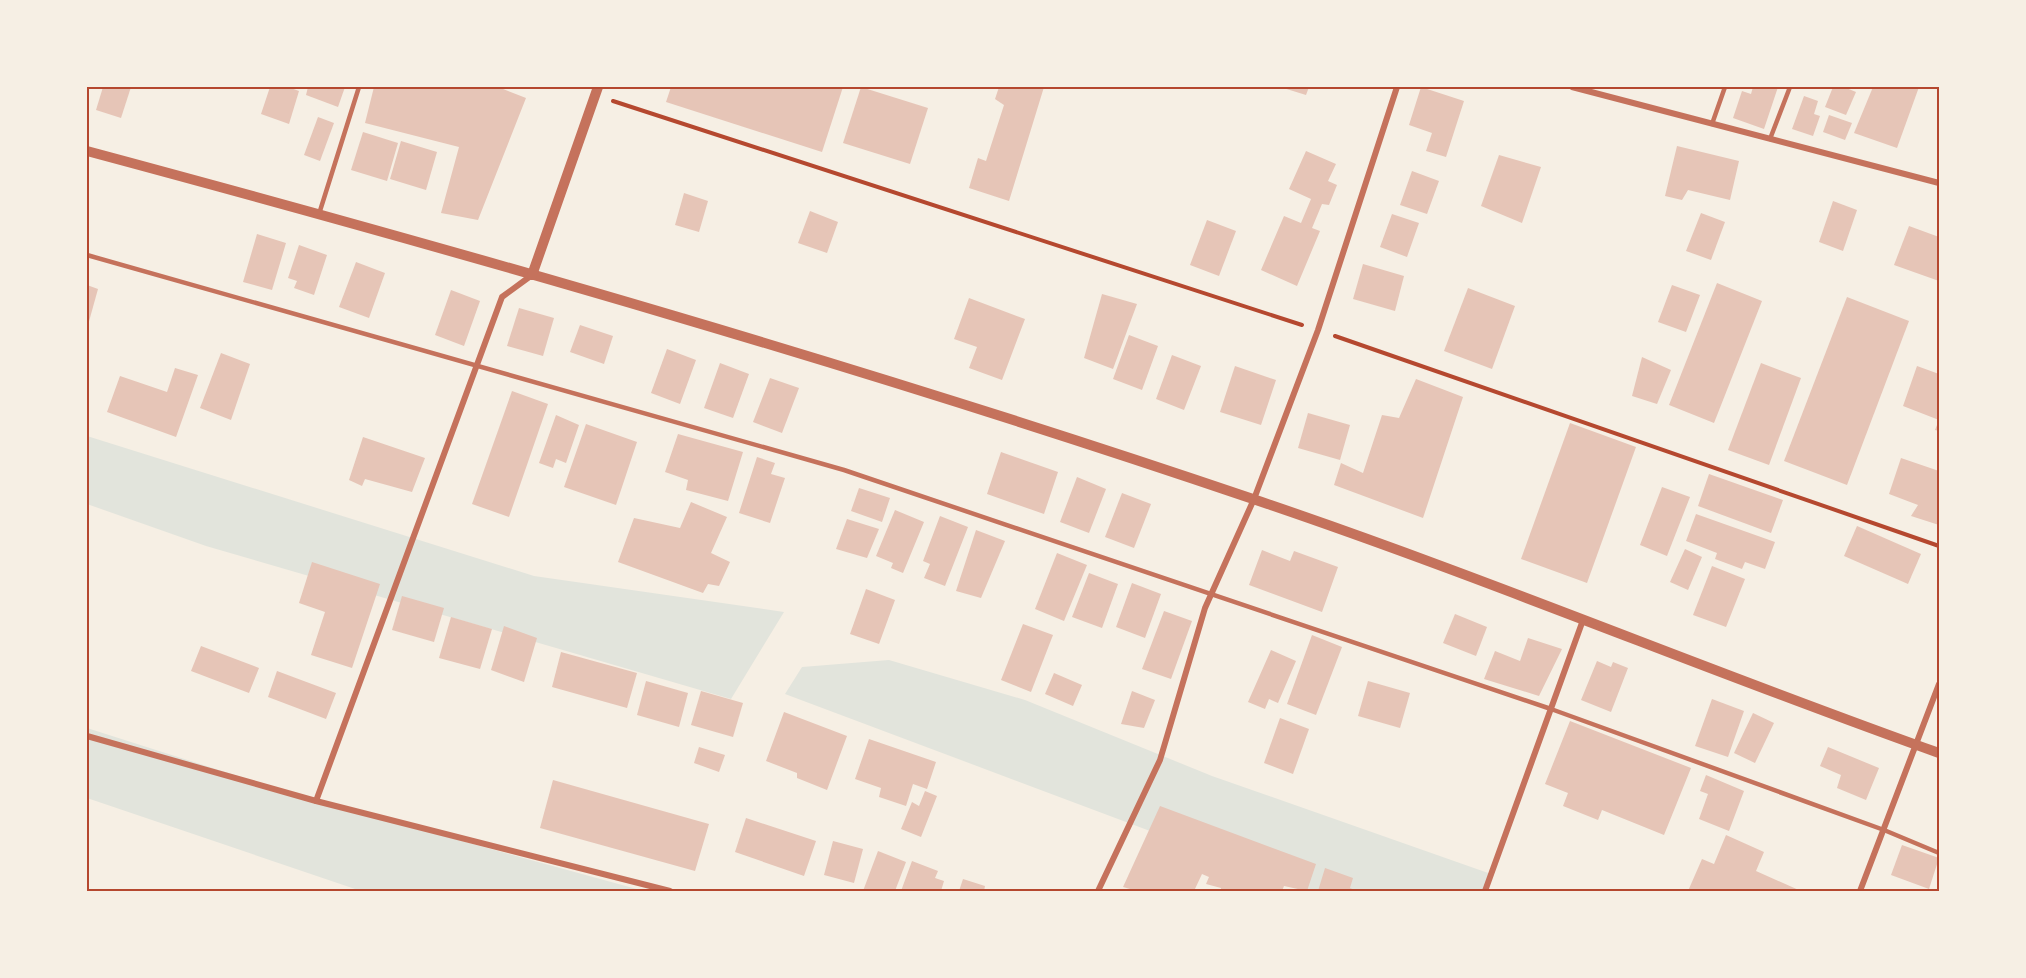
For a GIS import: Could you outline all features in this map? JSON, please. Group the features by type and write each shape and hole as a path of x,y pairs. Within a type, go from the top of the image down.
{"street":[{"path":"1098,891 1160,760 1205,608 1213,595 1254,499 1318,330 1397,87"},
{"path":"1572,87 1939,183"},
{"path":"316,801 502,297 532,275 597,91"},
{"path":"87,151 320,214 878,377 1254,499 1939,753"},
{"path":"1485,891 1583,620"},
{"path":"1860,891 1939,684"},
{"path":"87,736 316,801 670,891"}],"lane":[{"path":"320,214 359,87"},
{"path":"1712,124 1725,87"},
{"path":"1770,139 1790,87"},
{"path":"87,255 844,470 1551,709 1884,830 1939,853"}],"path":[{"path":"597,91 1318,330 1939,546"}],"shaded area":[{"path":"87,436 534,576 784,612 731,699 206,546 87,504"},
{"path":"889,660 1025,700 1212,776 1491,874 1485,891 1310,891 785,694 802,667"},
{"path":"87,728 316,801 644,891 361,891 87,798"}],"building":[{"path":"103,87 131,87 121,118 96,110"},
{"path":"270,87 288,87 299,91 289,124 261,114"},
{"path":"308,87 345,87 338,107 306,95"},
{"path":"374,87 498,87 526,98 478,220 441,213 459,147 365,123"},
{"path":"671,87 843,87 822,152 666,102"},
{"path":"861,87 928,108 910,164 843,143"},
{"path":"999,87 1044,87 1009,201 969,188 978,158 986,161 1004,105 995,99"},
{"path":"1280,87 1309,87 1306,95"},
{"path":"1421,87 1464,101 1446,157 1426,151 1432,133 1409,125"},
{"path":"1753,87 1778,87 1764,129 1733,118 1742,91 1751,94"},
{"path":"1833,87 1844,87 1856,92 1846,115 1825,107"},
{"path":"1873,87 1919,87 1897,148 1854,133"},
{"path":"1804,96 1818,101 1814,114 1820,116 1813,136 1792,129"},
{"path":"1829,115 1852,123 1845,140 1823,132"},
{"path":"318,117 334,123 320,161 304,155"},
{"path":"363,132 398,143 387,181 351,170"},
{"path":"401,141 437,152 426,190 390,179"},
{"path":"1677,146 1739,161 1730,200 1688,190 1682,200 1665,196"},
{"path":"1306,151 1336,164 1328,181 1337,185 1329,205 1322,204 1312,228 1320,231 1297,286 1261,270 1284,216 1301,223 1311,199 1289,189"},
{"path":"1499,155 1541,167 1522,223 1481,206"},
{"path":"1412,171 1439,181 1427,214 1400,205"},
{"path":"684,193 708,201 699,232 675,225"},
{"path":"1833,201 1857,210 1843,251 1819,242"},
{"path":"810,211 838,222 827,253 798,243"},
{"path":"1701,213 1725,222 1711,260 1686,251"},
{"path":"1392,214 1419,223 1407,257 1380,247"},
{"path":"1207,220 1236,231 1219,276 1190,265"},
{"path":"1909,226 1939,237 1939,281 1894,265"},
{"path":"257,234 286,243 272,290 243,282"},
{"path":"299,245 327,255 314,295 294,288 297,281 288,278"},
{"path":"356,262 385,273 369,318 339,307"},
{"path":"1363,264 1404,276 1395,311 1353,299"},
{"path":"1717,283 1762,301 1714,423 1669,405"},
{"path":"87,285 98,289 88,325 87,325"},
{"path":"1672,285 1700,295 1686,332 1658,322"},
{"path":"1468,288 1515,306 1492,369 1444,351"},
{"path":"451,290 480,301 464,346 435,335"},
{"path":"1102,294 1137,304 1113,369 1084,358"},
{"path":"1847,297 1909,321 1847,485 1784,461"},
{"path":"969,298 1025,319 1002,380 969,368 977,347 954,339"},
{"path":"519,308 554,318 543,356 507,346"},
{"path":"580,325 613,336 604,364 570,352"},
{"path":"1129,335 1158,346 1142,390 1113,379"},
{"path":"667,349 696,360 680,404 651,393"},
{"path":"221,353 250,364 231,420 200,408"},
{"path":"1172,355 1201,366 1184,410 1156,399"},
{"path":"1642,357 1671,370 1657,404 1632,396"},
{"path":"720,363 749,374 733,418 704,408"},
{"path":"1761,363 1801,378 1769,465 1728,450"},
{"path":"1235,366 1276,380 1261,425 1220,412"},
{"path":"1917,366 1939,374 1939,420 1903,406"},
{"path":"175,368 198,375 176,437 107,412 120,376 167,392"},
{"path":"770,378 799,388 782,433 753,422"},
{"path":"1416,379 1463,397 1423,518 1334,485 1341,463 1363,473 1382,415 1399,418"},
{"path":"512,391 548,404 509,517 472,504"},
{"path":"1308,413 1350,425 1340,460 1298,448"},
{"path":"556,415 579,425 566,463 556,459 553,468 539,463"},
{"path":"1570,423 1636,447 1587,583 1521,559"},
{"path":"586,424 637,442 616,505 564,487"},
{"path":"678,434 743,452 728,501 686,490 688,480 665,472"},
{"path":"363,437 425,458 412,492 365,479 362,486 349,480"},
{"path":"1001,452 1058,472 1044,514 987,494"},
{"path":"757,457 775,463 771,474 785,478 770,523 739,513"},
{"path":"1901,458 1939,471 1939,525 1911,516 1918,505 1889,494"},
{"path":"1709,474 1783,500 1771,533 1698,506"},
{"path":"1077,477 1106,489 1089,533 1060,522"},
{"path":"1662,487 1690,497 1667,556 1640,545"},
{"path":"859,488 890,498 882,522 851,511"},
{"path":"1122,493 1151,504 1134,548 1105,537"},
{"path":"691,502 727,517 711,553 730,562 719,586 708,584 703,593 618,562 634,518 680,528"},
{"path":"895,510 924,522 903,573 891,568 893,563 876,556"},
{"path":"1696,514 1775,542 1765,569 1745,562 1742,569 1715,559 1717,553 1686,541"},
{"path":"940,516 968,527 945,586 924,578 930,564 923,561"},
{"path":"847,519 879,529 867,558 836,549"},
{"path":"1857,526 1921,554 1908,584 1844,556"},
{"path":"976,530 1005,541 981,598 956,591"},
{"path":"1685,549 1702,557 1688,590 1670,582"},
{"path":"1262,550 1290,561 1294,551 1338,567 1322,612 1249,585"},
{"path":"1057,553 1087,565 1064,621 1035,609"},
{"path":"312,562 380,584 352,668 311,655 325,612 299,603"},
{"path":"1712,566 1745,579 1726,627 1693,615"},
{"path":"1089,573 1118,584 1102,628 1072,617"},
{"path":"1132,583 1161,594 1145,638 1116,627"},
{"path":"866,589 895,600 879,644 850,634"},
{"path":"402,596 444,608 434,642 392,630"},
{"path":"1164,611 1192,621 1171,679 1142,669"},
{"path":"1455,614 1487,627 1476,656 1443,643"},
{"path":"451,617 492,629 480,669 439,658"},
{"path":"1023,624 1053,635 1031,692 1001,680"},
{"path":"504,626 537,638 524,682 491,670"},
{"path":"1312,635 1342,647 1316,715 1287,704"},
{"path":"1528,638 1562,649 1539,696 1484,679 1495,651 1520,661"},
{"path":"201,646 259,668 249,693 191,671"},
{"path":"1271,650 1296,661 1278,703 1269,699 1265,709 1248,702"},
{"path":"561,652 637,673 627,708 552,687"},
{"path":"1597,661 1611,667 1613,662 1628,668 1611,712 1581,700"},
{"path":"277,671 336,693 326,719 268,697"},
{"path":"1054,673 1082,685 1073,706 1045,694"},
{"path":"646,681 688,693 679,727 637,715"},
{"path":"1368,681 1410,693 1400,728 1358,716"},
{"path":"701,691 743,703 733,737 691,725"},
{"path":"1132,691 1155,700 1144,728 1121,724"},
{"path":"1712,699 1744,711 1728,757 1695,746"},
{"path":"784,712 847,736 827,790 797,778 797,773 766,761"},
{"path":"1753,713 1774,723 1755,763 1734,753"},
{"path":"1280,718 1309,729 1293,774 1264,763"},
{"path":"1570,721 1691,768 1664,835 1602,810 1598,820 1563,806 1568,793 1545,784"},
{"path":"869,739 936,762 927,789 913,784 906,806 879,797 881,788 855,779"},
{"path":"699,747 725,755 719,772 694,763"},
{"path":"1828,747 1879,768 1866,800 1837,788 1841,775 1820,766"},
{"path":"1706,775 1744,791 1729,831 1699,819 1708,794 1700,791"},
{"path":"553,780 709,824 695,871 540,828"},
{"path":"925,791 937,796 921,837 901,829 912,802 919,806"},
{"path":"1160,806 1316,864 1307,891 1284,886 1282,891 1221,891 1221,888 1206,884 1209,877 1202,874 1194,891 1137,891 1123,887"},
{"path":"746,818 816,841 804,876 735,852"},
{"path":"1726,835 1764,852 1756,871 1801,891 1688,891 1702,859 1714,864"},
{"path":"833,841 863,849 854,883 824,875"},
{"path":"1902,845 1939,858 1929,889 1891,875"},
{"path":"878,851 906,862 895,891 863,891"},
{"path":"912,861 938,871 935,878 944,881 941,891 901,891"},
{"path":"1325,868 1353,878 1350,888 1357,891 1318,891"},
{"path":"963,879 985,886 984,891 959,891"}]}
